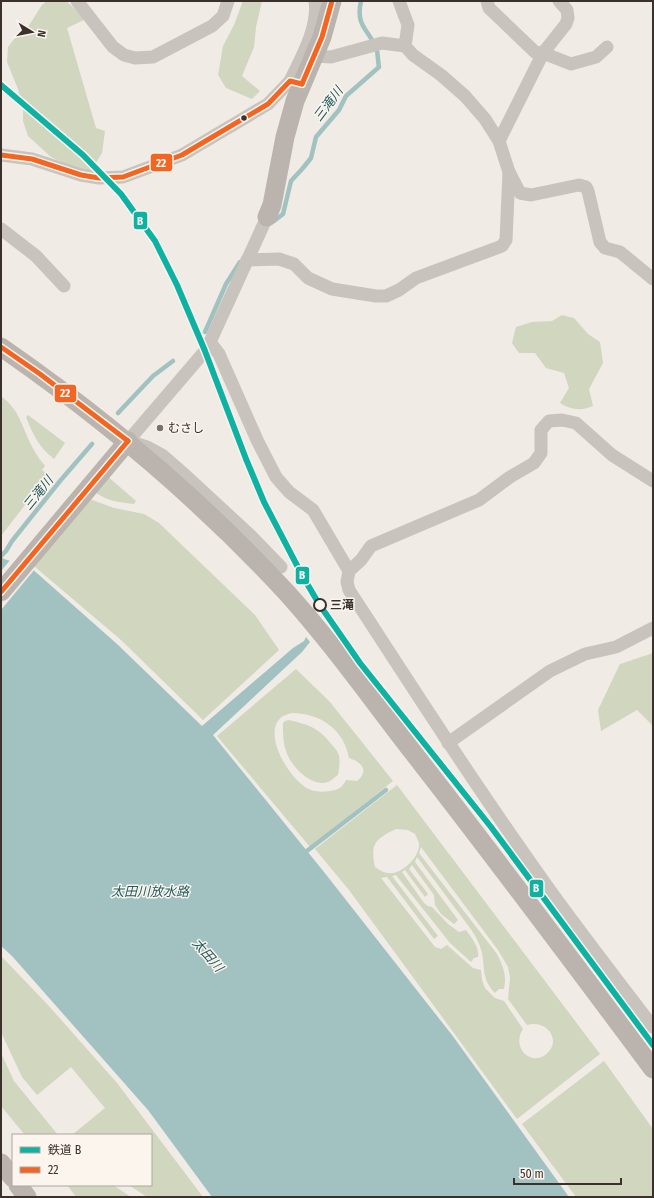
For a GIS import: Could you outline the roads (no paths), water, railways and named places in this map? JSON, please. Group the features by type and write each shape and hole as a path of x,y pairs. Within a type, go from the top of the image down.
{"street":[{"path":"77,1 113,47 124,55 135,58 153,57 212,26 223,16 228,1"},
{"path":"1,592 205,351 210,342 272,205 285,137 295,101 296,82 316,11 315,1"},
{"path":"1,155 32,159 81,175 99,178 124,177 182,155 268,104 296,82 314,56 322,37 332,1"},
{"path":"399,1 408,25 405,46"},
{"path":"487,1 489,8 535,52 543,53 571,64 596,57 607,47"},
{"path":"499,141 543,53 566,24 568,18 567,10 559,1"},
{"path":"314,56 331,57 382,43 405,46 413,55 441,75 465,96 485,120 499,141 509,172 520,193 531,195 579,185 586,187 600,242 605,248 620,252 653,278"},
{"path":"247,260 279,259 294,264 308,278 332,289 376,296 386,296 399,290 416,278 502,246 506,240 509,172"},
{"path":"1,229 36,256 64,286"},
{"path":"210,342 219,354 258,442 276,477 289,492 314,510 348,570 349,590 448,743 543,880 653,1027"},
{"path":"1,347 40,374 122,448 216,520 268,573 315,625 653,1068"},
{"path":"348,570 361,560 371,546 479,500 510,477 534,463 541,453 541,430 549,421 562,420 576,423 612,455 653,481"},
{"path":"122,448 147,447 162,455 251,536 281,567"},
{"path":"448,743 550,671 585,654 616,647 653,628"},
{"path":"1,1163 12,1177"},
{"path":"19,1186 27,1197"}],"water":[{"name":"太田川放水路","path":"1,556 4,559 30,567 117,644 202,726 293,648 304,641 306,637 310,642 302,652 213,735 324,872 452,1035 569,1197 212,1197 148,1110 12,956 1,946"}],"waterway":[{"name":"三滝川","path":"274,221 283,214 291,181 311,158 316,137 339,110 346,96 379,67 377,51 364,28 360,17 361,1"},
{"name":"三滝川","path":"205,332 226,284 240,262"},
{"name":"三滝川","path":"118,413 153,376 173,361"},
{"name":"三滝川","path":"1,556 60,481 92,444"},
{"path":"303,854 386,790"}],"rail line":[{"name":"B","path":"1,85 83,155 121,194 155,241 177,285 205,351 264,502 319,604 360,663 491,827 653,1045"}],"place":[{"name":"むさし","path":"160,428"},
{"name":"三滝","path":"320,605"}],"water label":[{"name":"太田川","path":"208,955"}]}
